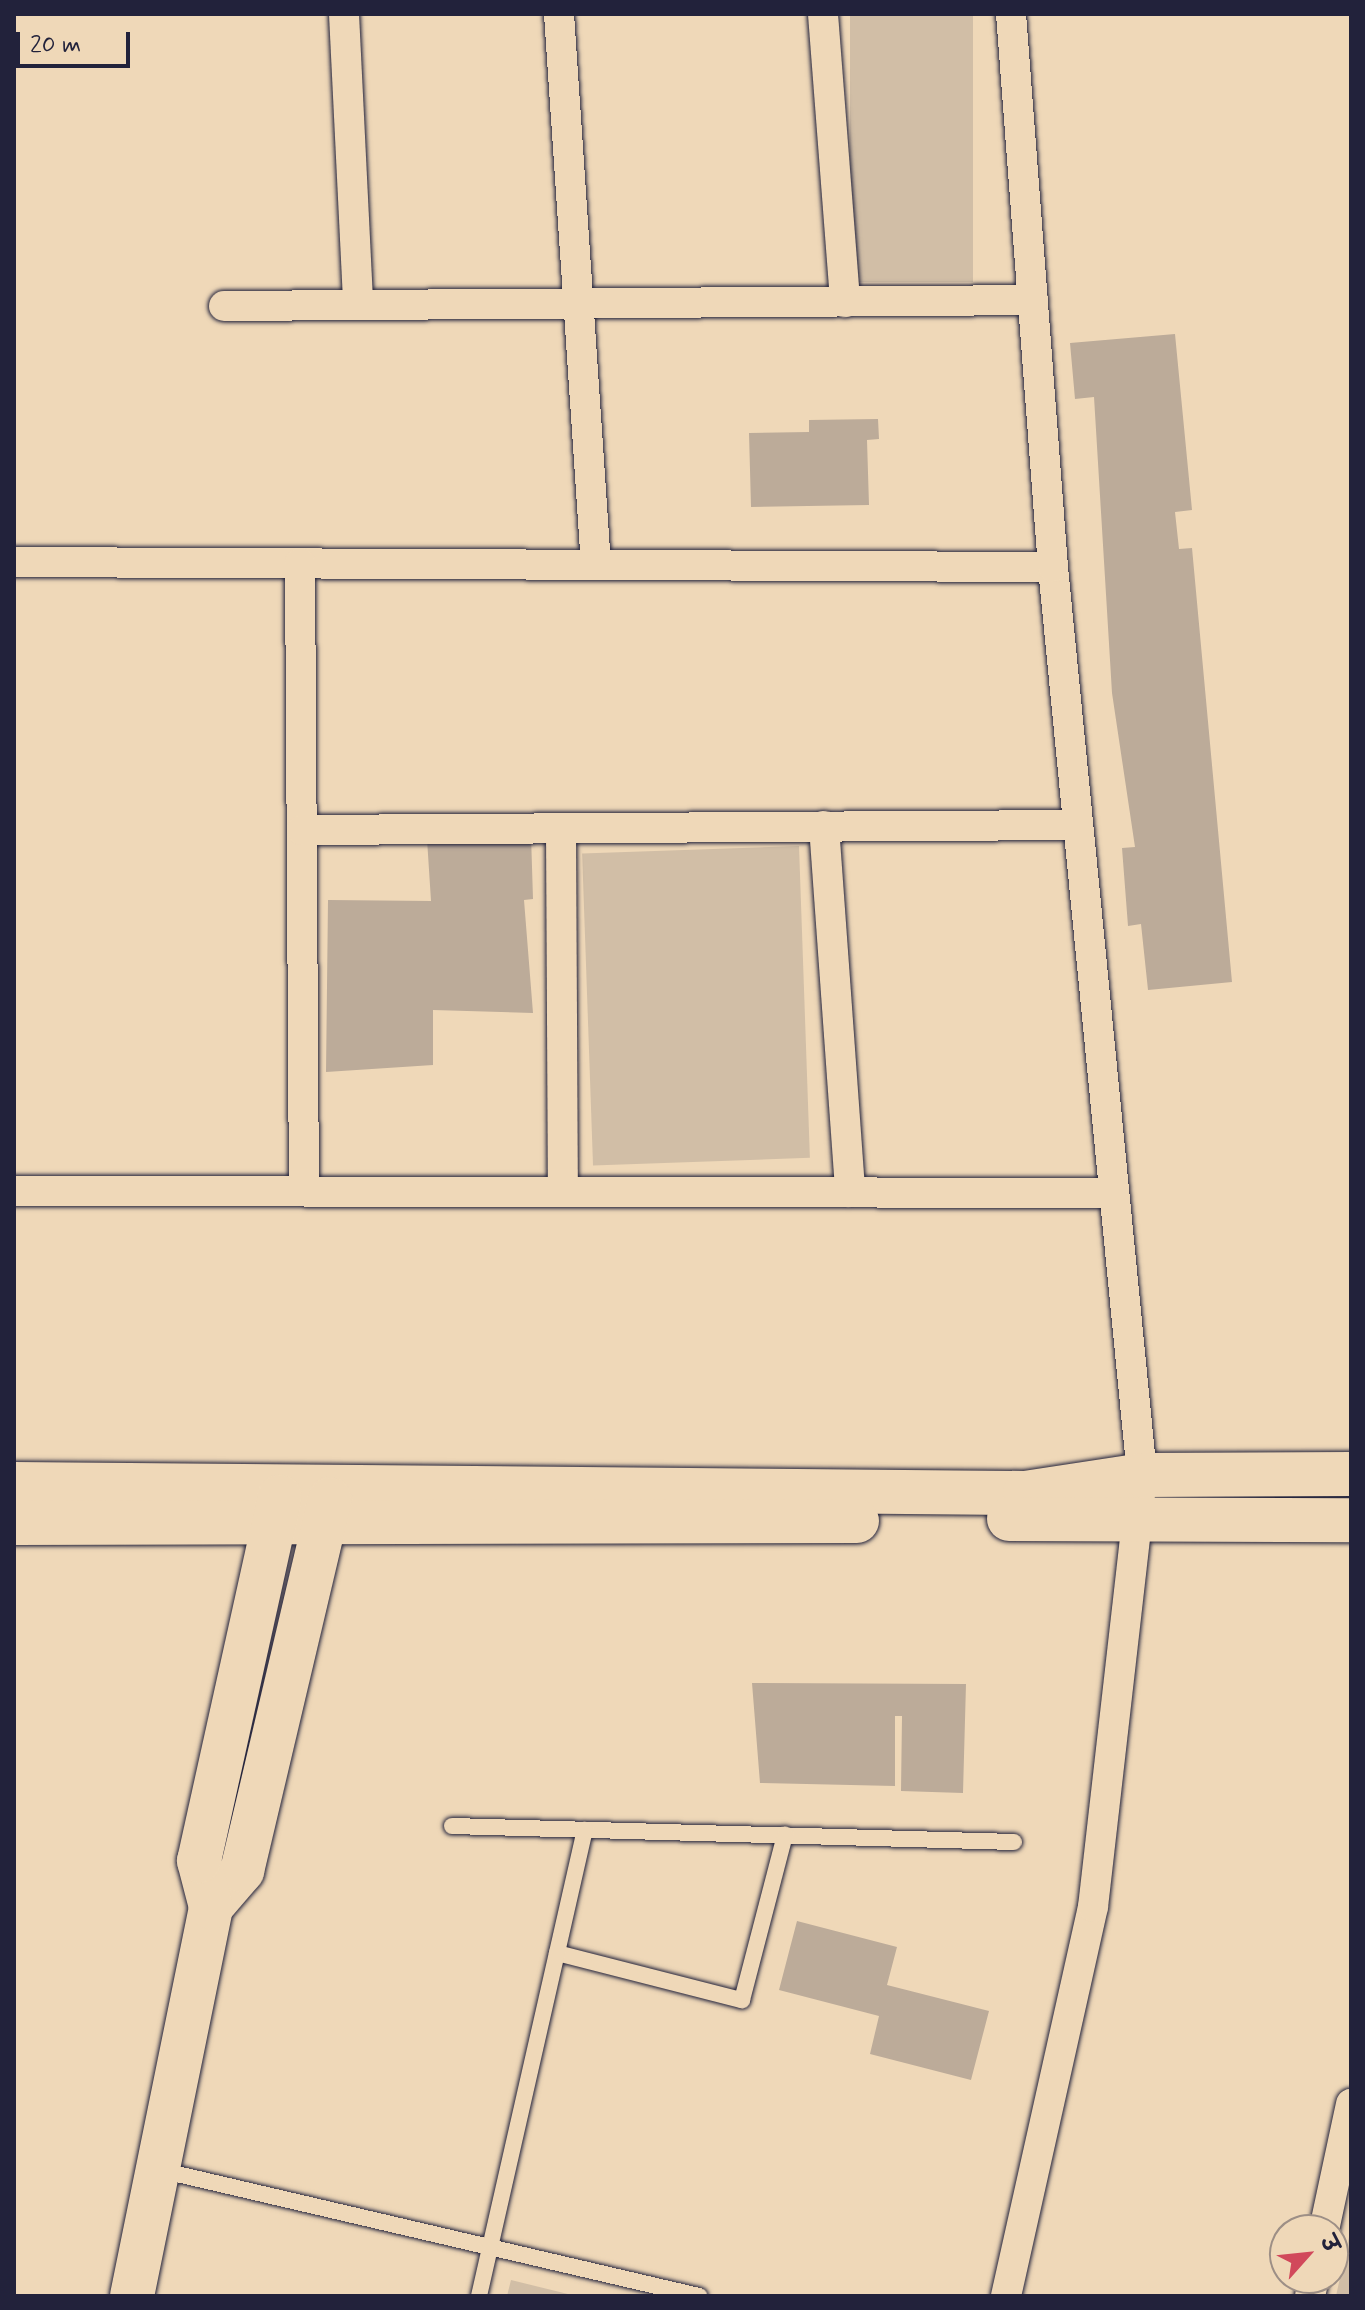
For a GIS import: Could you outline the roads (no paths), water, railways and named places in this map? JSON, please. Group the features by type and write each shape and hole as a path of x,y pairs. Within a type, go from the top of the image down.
{"main road":[{"path":"14,1484 278,1506 329,1507 1140,1496 1351,1474"},
{"path":"1140,1496 1351,1520"},
{"path":"14,1523 278,1506"},
{"path":"132,2296 211,1907 199,1861 278,1506"},
{"path":"211,1907 242,1871 329,1507"}],"street":[{"path":"344,14 358,305"},
{"path":"559,14 596,565"},
{"path":"823,14 845,302"},
{"path":"1006,2296 1093,1907 1140,1496 1053,567 1011,14"},
{"path":"224,306 1033,300"},
{"path":"14,562 1053,567"},
{"path":"300,563 304,1191"},
{"path":"302,830 1078,825"},
{"path":"824,826 850,1192"},
{"path":"561,828 563,1192"},
{"path":"14,1191 1113,1193"},
{"path":"1327,2214 1351,2104"}],"lane":[{"path":"452,1826 1014,1842"},
{"path":"479,2296 585,1830"},
{"path":"557,1953 742,2000 785,1835"},
{"path":"159,2170 491,2243 699,2296"}]}
